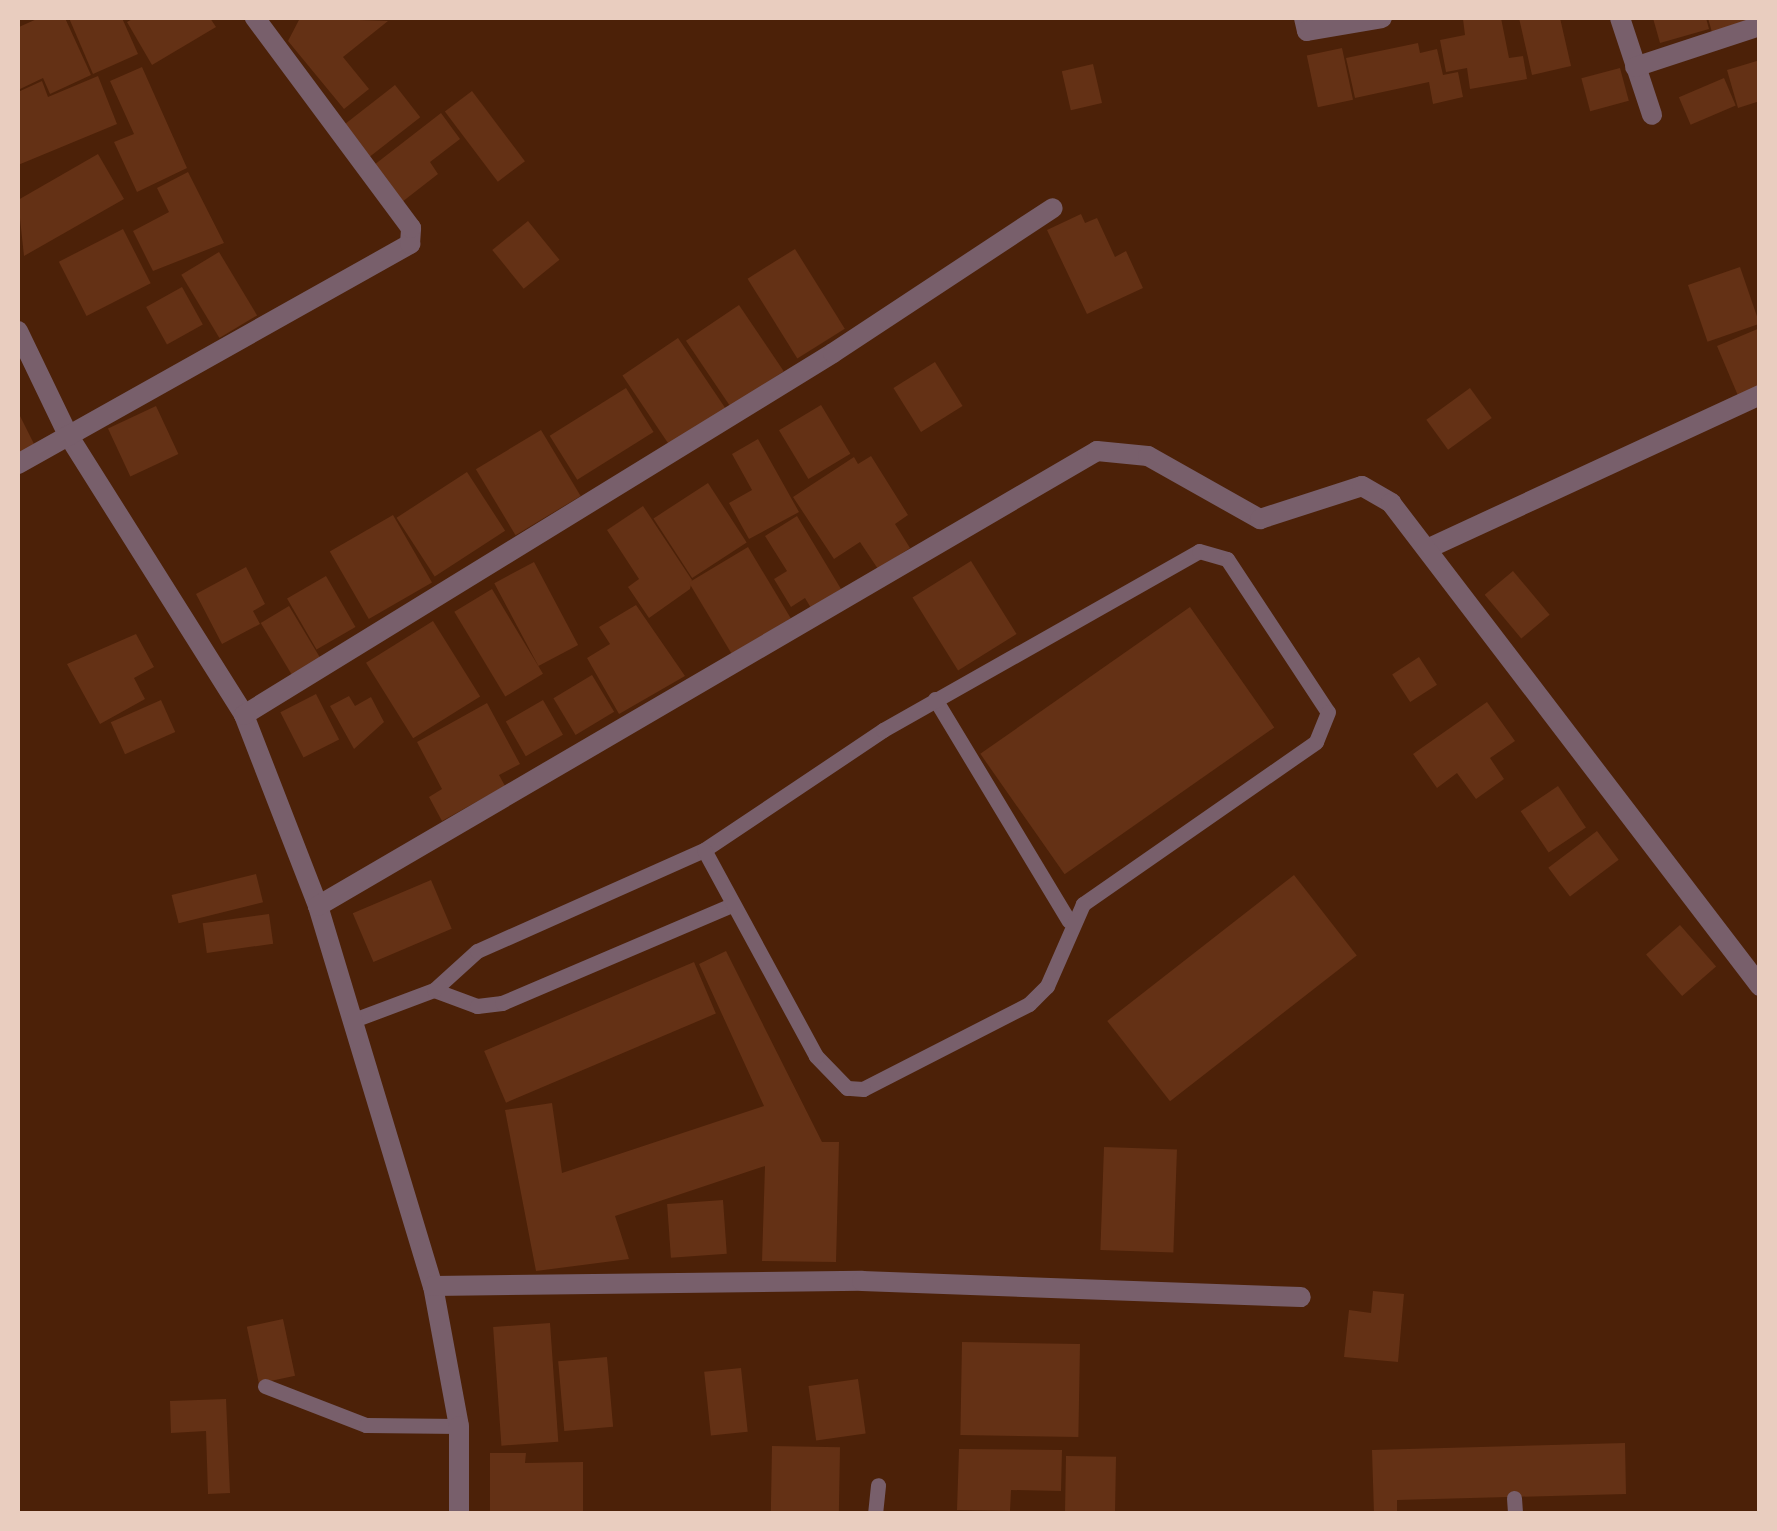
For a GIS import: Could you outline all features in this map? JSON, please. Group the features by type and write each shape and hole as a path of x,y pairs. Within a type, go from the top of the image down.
{"street":[{"path":"18,464 410,244 412,228 255,18"},
{"path":"1304,18 1307,31 1382,18"},
{"path":"1620,18 1652,115"},
{"path":"1635,68 1760,26"},
{"path":"244,715 833,353 1053,208"},
{"path":"18,331 68,435 244,715 318,906 434,1286 460,1426 459,1514"},
{"path":"1429,548 1760,395"},
{"path":"318,906 1097,451 1148,456 1260,519 1362,486 1391,502 1760,986"},
{"path":"434,1286 862,1282 1302,1297"}],"lane":[{"path":"351,1022 434,990 478,952 704,850 936,699 1163,570 1214,550 1328,712 1316,742 1120,872 1069,921 1046,986 1029,1004 864,1089 847,1088 816,1056 704,850"},
{"path":"936,699 1069,921"},
{"path":"434,990 477,1006 502,1003 732,905"},
{"path":"265,1386 366,1425 460,1426"},
{"path":"875,1514 878,1484"}],"building":[{"path":"39,18 65,18 91,75 50,94 43,78 18,90 19,27"},
{"path":"69,18 122,18 138,54 93,74"},
{"path":"134,18 210,18 216,27 152,65 127,22"},
{"path":"300,18 388,21 343,57 369,89 344,109 288,41"},
{"path":"1501,18 1509,58 1523,56 1527,79 1470,89 1467,68 1446,72 1440,40 1465,35 1463,19"},
{"path":"1519,18 1560,18 1571,66 1532,75"},
{"path":"1653,18 1706,18 1709,29 1660,43"},
{"path":"1708,18 1760,18 1713,36"},
{"path":"1418,43 1420,53 1437,49 1443,75 1458,72 1463,97 1433,104 1429,82 1355,98 1346,58"},
{"path":"1342,48 1353,100 1318,107 1307,55"},
{"path":"1760,60 1760,101 1738,108 1727,70"},
{"path":"1093,64 1102,103 1071,110 1062,71"},
{"path":"142,67 187,168 137,192 114,142 134,134 110,81"},
{"path":"1620,68 1629,101 1590,111 1581,78"},
{"path":"98,76 117,124 18,165 18,92 42,81 48,97"},
{"path":"1724,78 1736,106 1691,125 1679,97"},
{"path":"395,85 420,117 369,157 344,125"},
{"path":"472,91 525,161 498,182 445,111"},
{"path":"441,113 460,139 430,162 438,174 402,202 374,165"},
{"path":"98,154 124,199 24,256 18,200"},
{"path":"188,172 224,243 153,271 133,231 169,212 157,188"},
{"path":"1081,214 1085,223 1097,218 1115,257 1126,251 1143,288 1087,314 1047,230"},
{"path":"528,221 559,260 524,289 492,250"},
{"path":"123,229 151,283 87,316 59,262"},
{"path":"795,249 845,329 797,358 748,279"},
{"path":"219,252 257,315 219,338 181,275"},
{"path":"1740,267 1760,324 1708,342 1688,285"},
{"path":"182,287 203,325 167,344 146,307"},
{"path":"739,305 784,371 731,407 686,341"},
{"path":"1760,328 1760,389 1739,398 1717,346"},
{"path":"678,338 726,408 670,446 622,375"},
{"path":"935,362 963,406 921,432 893,388"},
{"path":"626,388 654,432 577,480 550,436"},
{"path":"1470,388 1492,418 1448,450 1426,420"},
{"path":"821,405 850,454 808,479 779,430"},
{"path":"156,406 178,454 130,476 108,428"},
{"path":"18,412 36,448 18,458"},
{"path":"541,430 581,496 516,535 476,469"},
{"path":"758,439 799,512 749,539 729,503 752,490 732,454"},
{"path":"871,456 908,515 895,524 910,548 878,569 860,542 834,559 793,497 854,457 858,464"},
{"path":"467,472 505,531 435,576 397,518"},
{"path":"708,483 747,543 692,578 653,518"},
{"path":"643,506 692,580 690,589 649,618 628,587 639,579 607,530"},
{"path":"393,515 432,583 369,619 330,552"},
{"path":"797,516 841,589 811,608 805,598 791,607 774,579 787,571 765,536"},
{"path":"748,547 791,618 732,654 689,583"},
{"path":"971,561 1017,634 958,670 912,598"},
{"path":"534,562 578,645 538,666 494,583"},
{"path":"246,567 265,604 253,611 260,624 222,644 196,594"},
{"path":"1513,571 1550,615 1521,638 1485,595"},
{"path":"326,576 356,627 317,650 287,598"},
{"path":"492,589 543,674 505,697 454,612"},
{"path":"636,605 685,676 619,714 587,658 610,644 599,627"},
{"path":"289,606 320,658 292,675 261,623"},
{"path":"1190,607 1274,727 1065,874 980,754"},
{"path":"433,621 480,696 413,738 366,663"},
{"path":"136,634 154,667 134,678 145,699 100,724 67,664"},
{"path":"1419,657 1437,685 1410,702 1392,674"},
{"path":"592,675 614,712 576,735 553,698"},
{"path":"316,694 339,739 304,758 280,712"},
{"path":"349,696 355,706 371,697 384,722 354,749 330,706"},
{"path":"161,700 175,732 125,754 111,722"},
{"path":"543,700 563,735 526,756 506,722"},
{"path":"1487,702 1515,741 1490,758 1504,779 1476,799 1457,773 1437,788 1413,754"},
{"path":"487,703 520,764 499,775 505,786 442,821 429,797 442,789 417,742"},
{"path":"1558,786 1586,827 1549,853 1521,811"},
{"path":"1597,831 1619,860 1570,896 1548,868"},
{"path":"256,874 263,902 179,923 172,895"},
{"path":"1294,875 1357,955 1170,1101 1107,1021"},
{"path":"431,880 452,929 373,962 353,913"},
{"path":"269,914 273,944 207,953 203,923"},
{"path":"1680,925 1716,967 1682,996 1646,955"},
{"path":"726,951 822,1142 839,1142 836,1262 762,1261 765,1166 615,1216 629,1259 536,1271 505,1110 552,1103 562,1173 764,1106 699,964"},
{"path":"694,962 716,1014 506,1103 484,1051"},
{"path":"1104,1147 1177,1150 1173,1252 1100,1250"},
{"path":"723,1200 727,1254 671,1258 667,1204"},
{"path":"1373,1291 1404,1294 1398,1362 1344,1357 1349,1310 1371,1313"},
{"path":"283,1319 295,1376 259,1383 247,1327"},
{"path":"550,1323 558,1442 501,1446 493,1327"},
{"path":"962,1342 1080,1344 1078,1437 960,1435"},
{"path":"607,1357 613,1427 564,1431 558,1361"},
{"path":"741,1368 748,1432 711,1436 704,1372"},
{"path":"858,1379 866,1433 816,1440 808,1386"},
{"path":"226,1399 230,1493 208,1494 206,1431 171,1433 170,1401"},
{"path":"1625,1443 1626,1494 1397,1500 1397,1514 1374,1514 1372,1450"},
{"path":"772,1446 840,1447 839,1514 771,1514"},
{"path":"959,1449 1062,1450 1061,1491 1011,1490 1010,1511 957,1510"},
{"path":"490,1453 526,1453 525,1463 583,1462 583,1514 490,1514"},
{"path":"1066,1456 1116,1457 1115,1514 1065,1514"}]}
